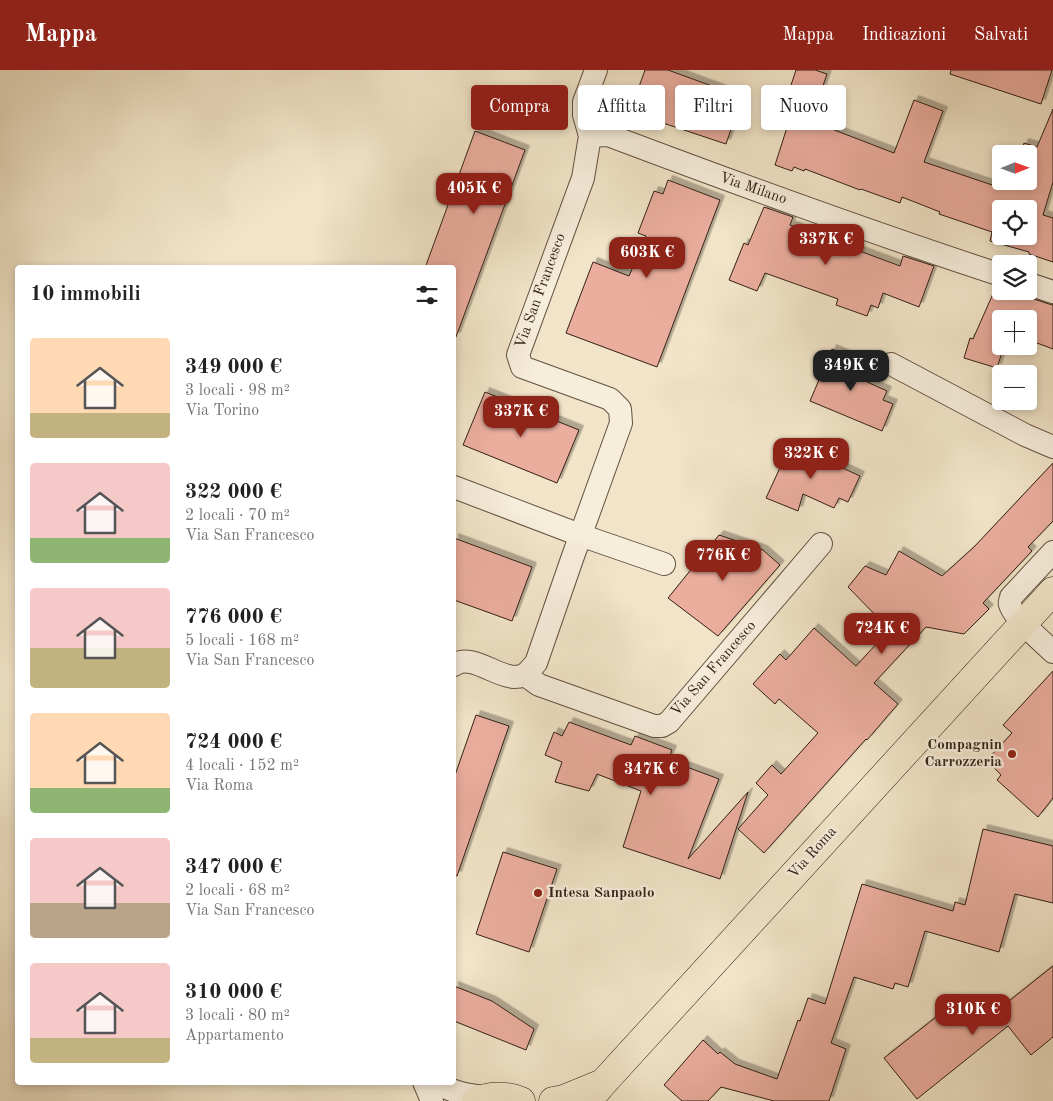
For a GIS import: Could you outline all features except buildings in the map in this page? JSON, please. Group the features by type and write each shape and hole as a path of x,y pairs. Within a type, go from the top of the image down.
{"main road":[{"name":"Via Roma","path":"553,1101 596,1092 1053,591"},
{"path":"480,1099 502,1096 523,1101"}],"street":[{"name":"Via San Francesco","path":"456,662 466,660 512,677 525,675 536,663 580,535 622,423 620,409 610,399 522,367 518,355 583,178 590,136 584,115 584,102 596,70"},
{"name":"Via Milano","path":"590,136 608,135 716,176 992,272"},
{"path":"1037,287 1053,292"},
{"path":"891,364 1025,435 1053,447"},
{"path":"456,488 580,535 664,564"},
{"name":"Via San Francesco","path":"525,675 538,685 654,726 662,726 669,722 821,544"},
{"path":"1053,552 1011,596 1009,604 1023,623 1053,652"},
{"path":"425,1085 432,1101"},
{"path":"440,1085 480,1099"}],"place":[{"name":"Compagnin Carrozzeria","path":"1012,754"},
{"name":"Intesa Sanpaolo","path":"538,893"}]}
